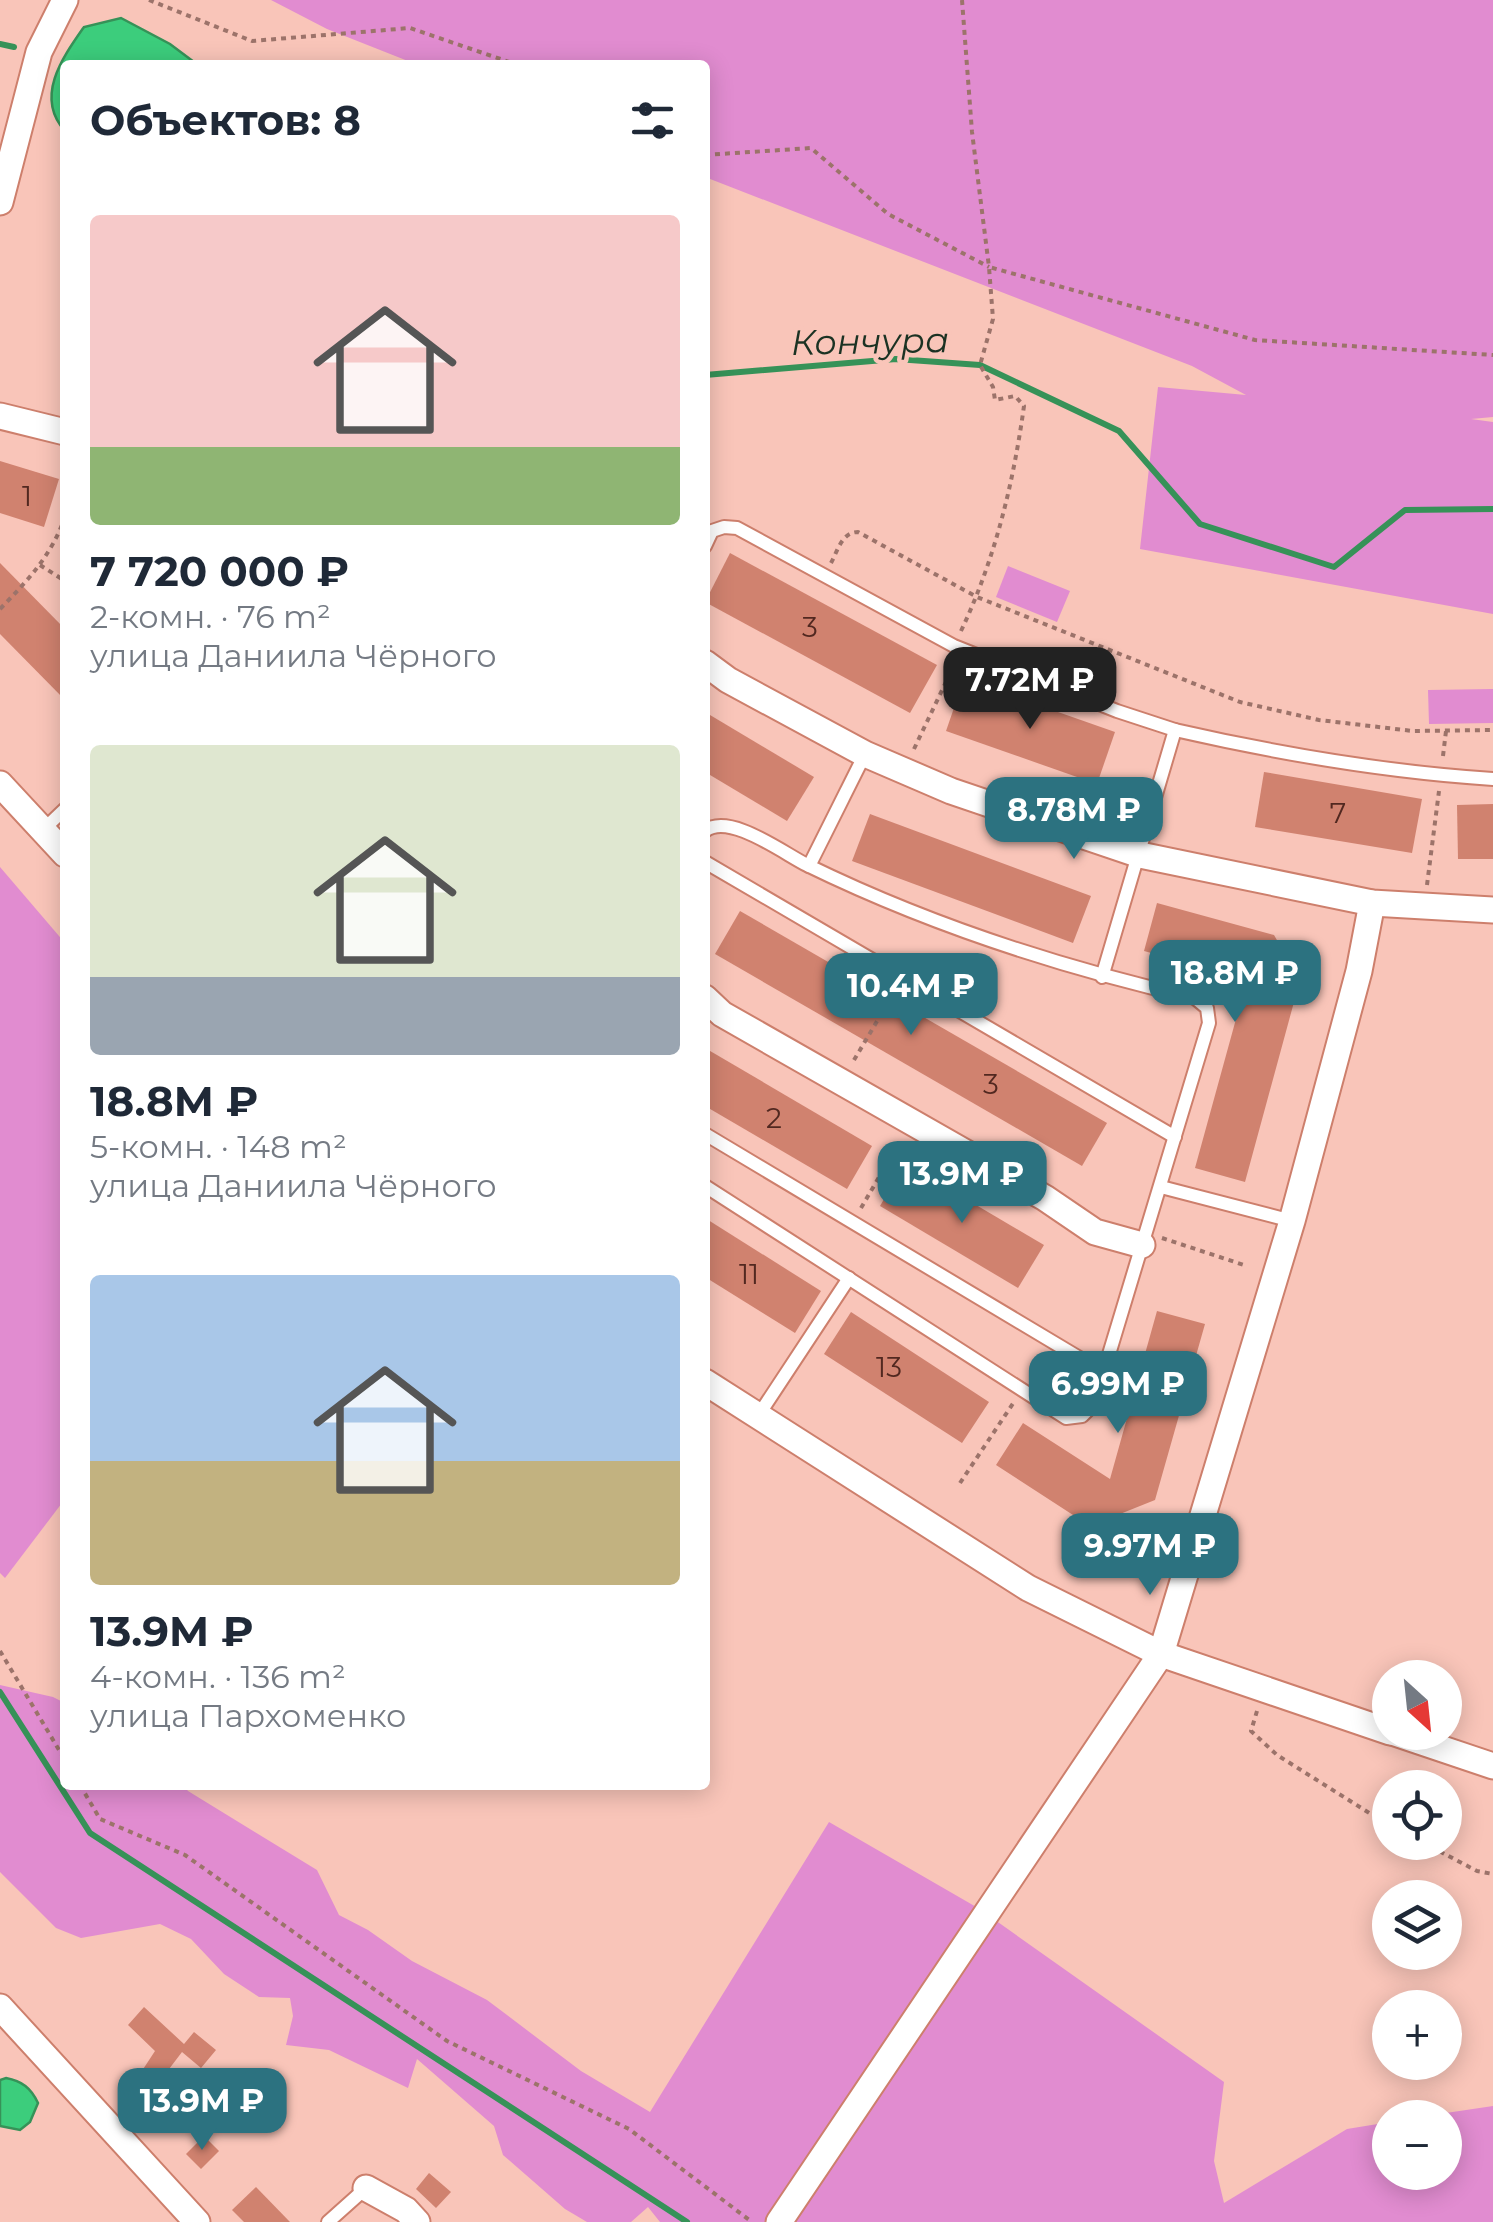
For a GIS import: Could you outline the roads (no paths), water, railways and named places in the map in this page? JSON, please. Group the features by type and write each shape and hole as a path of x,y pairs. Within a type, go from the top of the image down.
{"street":[{"path":"0,202 39,52 65,0"},
{"path":"0,416 60,431"},
{"path":"710,666 728,680 865,754 951,790 1140,855 1372,903 1493,910"},
{"path":"0,784 60,849"},
{"path":"779,2222 1162,1654 1292,1220 1359,971 1372,903"},
{"path":"710,1003 722,1014 1045,1198 1096,1232 1144,1239"},
{"path":"710,1385 1028,1588 1162,1654 1372,1726"},
{"path":"1445,1750 1493,1766"},
{"path":"0,2007 197,2222"},
{"path":"366,2188 406,2210 417,2222"}],"lane":[{"path":"710,536 724,526 736,528 957,648 1175,730 1264,750 1401,772 1493,779"},
{"path":"1102,977 1175,730"},
{"path":"809,866 865,754"},
{"path":"42,830 60,814"},
{"path":"710,827 731,825 809,866 956,928 1102,977 1195,998 1206,1008 1209,1023 1094,1404 1082,1416 1066,1418 710,1189"},
{"path":"710,865 1175,1137"},
{"path":"710,1137 1103,1372"},
{"path":"1161,1187 1292,1220"},
{"path":"758,1416 849,1278"},
{"path":"328,2222 366,2188"}],"waterway":[{"name":"Кончура","path":"0,44 14,47"},
{"name":"Кончура","path":"710,375 896,359 980,365 1119,431 1200,524 1334,567 1405,510 1493,509"},
{"path":"0,1692 60,1786"},
{"path":"63,1790 90,1833 687,2222"}]}
